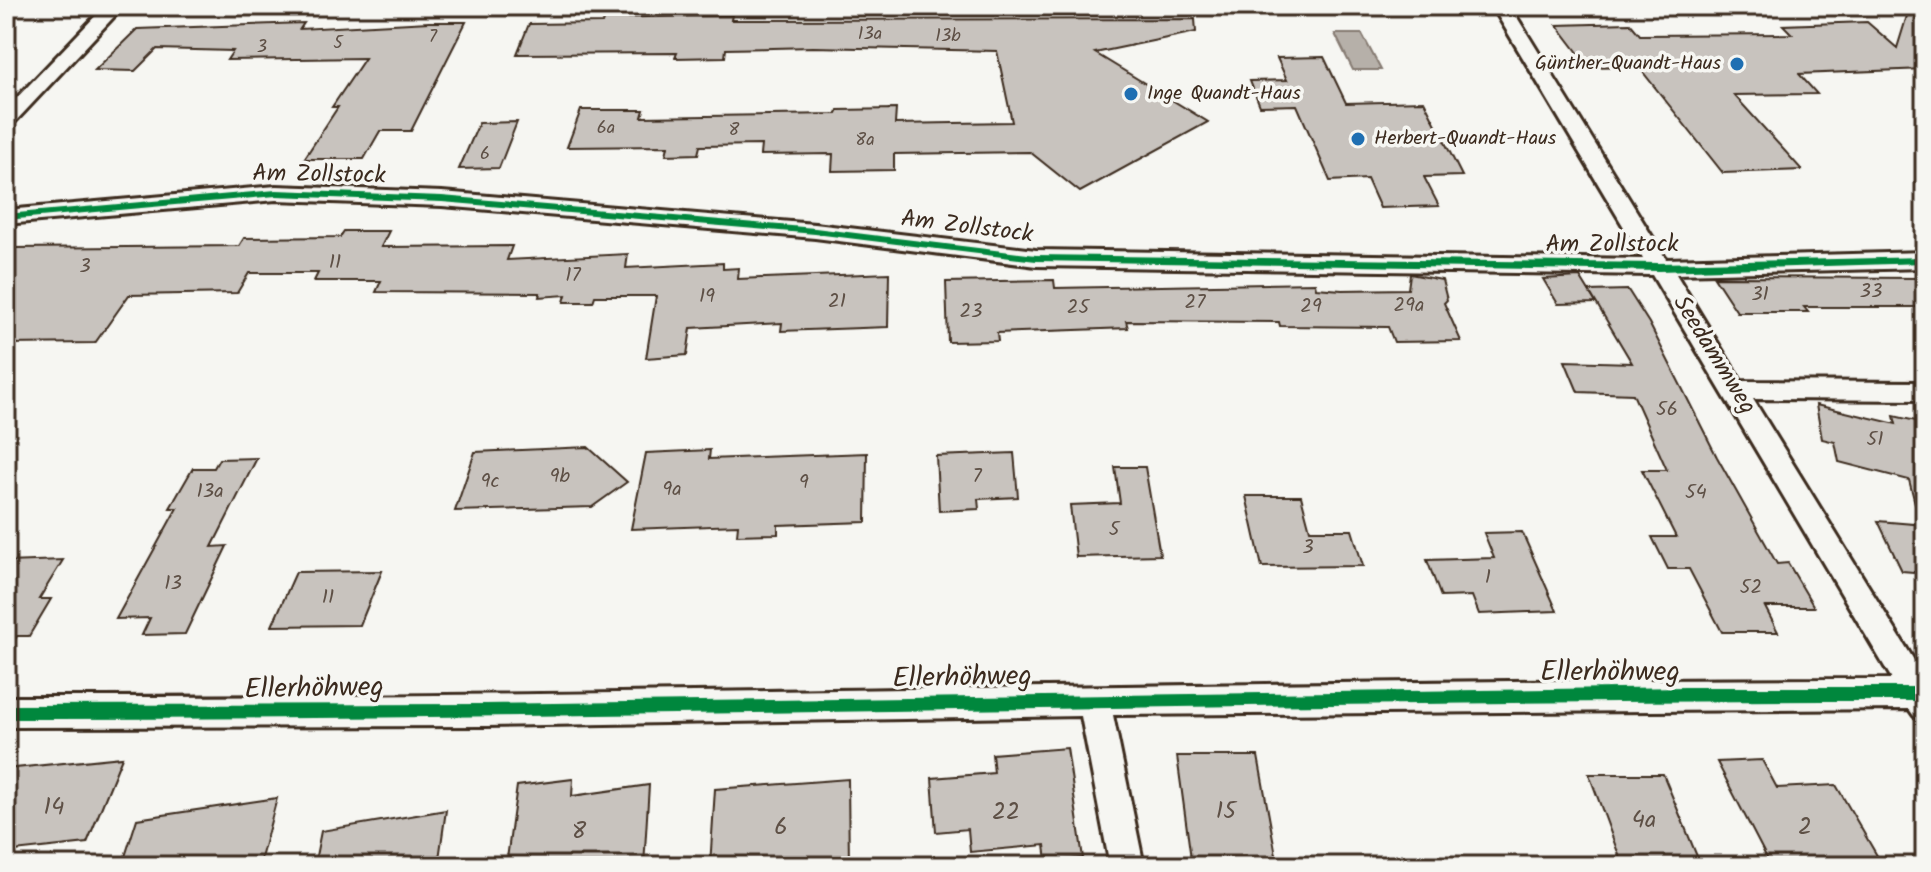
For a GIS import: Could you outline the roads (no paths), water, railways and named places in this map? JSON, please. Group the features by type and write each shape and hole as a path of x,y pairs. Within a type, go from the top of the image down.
{"street":[{"path":"6,120 115,6"},
{"name":"Seedammweg","path":"1501,6 1923,698"},
{"name":"Am Zollstock","path":"6,217 276,193 442,199 815,231 1036,258 1659,267 1925,260"},
{"path":"1736,390 1925,391"},
{"name":"Ellerhöhweg","path":"6,712 270,714 1094,700 1923,698"},
{"path":"1094,700 1127,866"}],"place":[{"name":"Günther-Quandt-Haus","path":"1737,64"},
{"name":"Inge Quandt-Haus","path":"1131,94"},
{"name":"Herbert-Quandt-Haus","path":"1358,139"}]}
